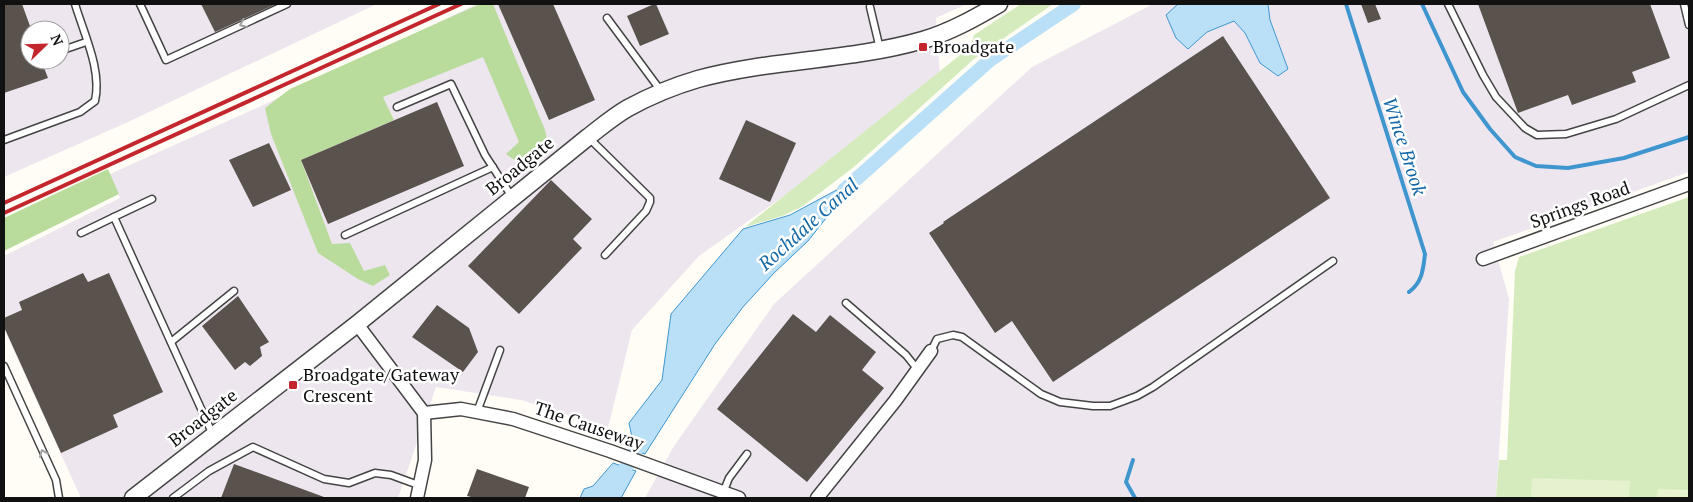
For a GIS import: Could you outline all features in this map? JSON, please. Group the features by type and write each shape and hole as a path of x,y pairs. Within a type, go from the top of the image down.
{"street":[{"name":"Broadgate","path":"133,498 357,324 588,137 628,108 662,92 698,79 756,66 881,50 924,39 968,22 999,4"},
{"name":"Springs Road","path":"1483,259 1689,184"},
{"path":"357,324 424,413 426,460 419,492"},
{"path":"818,498 931,351"},
{"name":"The Causeway","path":"424,413 461,409 513,419 610,451 739,498"}],"lane":[{"path":"4,140 80,112 95,102 98,89 96,75 75,4"},
{"path":"140,4 166,60 287,4"},
{"path":"1448,4 1483,76 1496,97 1525,128 1538,135 1566,134 1616,119 1689,85"},
{"path":"1684,4 1689,25"},
{"path":"870,7 881,50"},
{"path":"607,18 662,92"},
{"path":"70,48 86,42"},
{"path":"397,106 451,84 485,155 513,198"},
{"path":"588,137 650,198 646,210 605,256"},
{"path":"345,235 493,167"},
{"path":"81,233 152,199"},
{"path":"114,217 214,436"},
{"path":"931,351 937,339 953,335 962,337 1041,394 1060,402 1110,406 1121,403 1153,387 1333,262"},
{"path":"171,342 234,290"},
{"path":"846,303 906,355 918,370"},
{"path":"477,412 500,350"},
{"path":"4,366 56,480 59,498"},
{"path":"173,498 209,471 254,447 324,479 348,484 375,474 391,476 419,492"},
{"path":"723,493 729,478 747,454"}],"shaded area":[{"path":"4,4 377,4 128,122 4,177"},
{"path":"477,4 967,4 936,18 940,75 843,154 699,256 632,330 608,428 521,400 436,387 398,498 81,498 4,329 4,256 120,198 110,174 259,107"},
{"path":"1153,4 1689,4 1689,172 1493,242 1509,299 1496,498 645,498 674,446 774,304 1032,67"}],"green space":[{"path":"480,4 493,4 545,130 548,144 522,165 506,154 519,142 483,57 383,97 394,120 301,160 332,244 350,243 364,271 385,265 390,275 373,286 358,279 318,253 271,134 265,108 290,89"},
{"path":"1021,4 1053,4 974,59 855,166 803,206 782,216 745,227 970,47 974,35"},
{"path":"108,169 119,194 4,251 4,218"},
{"path":"1689,197 1689,498 1496,498 1499,460 1507,460 1515,271 1519,257"},
{"path":"1532,478 1630,481 1629,498 1531,498"},
{"path":"1658,489 1689,490 1689,498 1657,498"}],"water":[{"path":"1178,4 1268,4 1270,20 1288,69 1278,76 1260,63 1245,33 1234,21 1207,32 1188,49 1176,38 1166,15"},
{"path":"857,179 808,241 774,273 743,307 715,344 645,454 635,451 629,423 662,380 671,314 743,229 790,215"},
{"path":"613,463 636,471 621,498 580,498 584,489 593,486"}],"building":[{"path":"4,4 22,4 28,20 20,20 20,70 45,70 48,78 4,93"},
{"path":"201,4 276,4 215,32"},
{"path":"498,4 553,4 595,100 549,120"},
{"path":"656,4 669,34 640,46 627,16"},
{"path":"1361,4 1375,4 1381,19 1368,23"},
{"path":"1478,4 1650,4 1670,58 1632,72 1636,82 1572,105 1568,95 1518,113"},
{"path":"1223,36 1330,198 1053,382 1012,321 995,333 929,233"},
{"path":"437,102 464,166 328,224 301,160"},
{"path":"746,120 796,143 770,202 719,179"},
{"path":"269,143 291,190 253,207 229,160"},
{"path":"551,180 592,219 573,239 582,248 519,314 468,266"},
{"path":"83,273 88,282 109,273 163,392 113,415 118,427 61,453 4,327 4,318 22,310 19,302"},
{"path":"238,296 269,342 260,347 262,356 250,366 245,362 235,370 202,326"},
{"path":"437,305 469,328 478,352 463,372 412,337"},
{"path":"793,314 816,332 830,315 876,352 862,370 884,388 807,482 717,409"},
{"path":"234,464 324,497 324,498 221,498"},
{"path":"477,469 529,487 525,498 475,498 467,496"}],"waterway":[{"name":"Rochdale Canal","path":"844,190 990,60 1074,4"},
{"name":"Wince Brook","path":"1346,4 1425,254 1421,276 1417,284 1409,292"},
{"path":"1422,4 1463,92 1490,129 1515,157 1536,166 1568,168 1624,158 1689,137"},
{"name":"Rochdale Canal","path":"603,498 620,478 644,435"},
{"name":"Wince Brook","path":"1133,460 1126,482 1135,498"}],"railway":[{"path":"4,203 439,4"},
{"path":"4,213 461,4"}],"place":[{"name":"Broadgate","path":"923,47"},
{"name":"Broadgate/Gateway Crescent","path":"293,385"}]}
